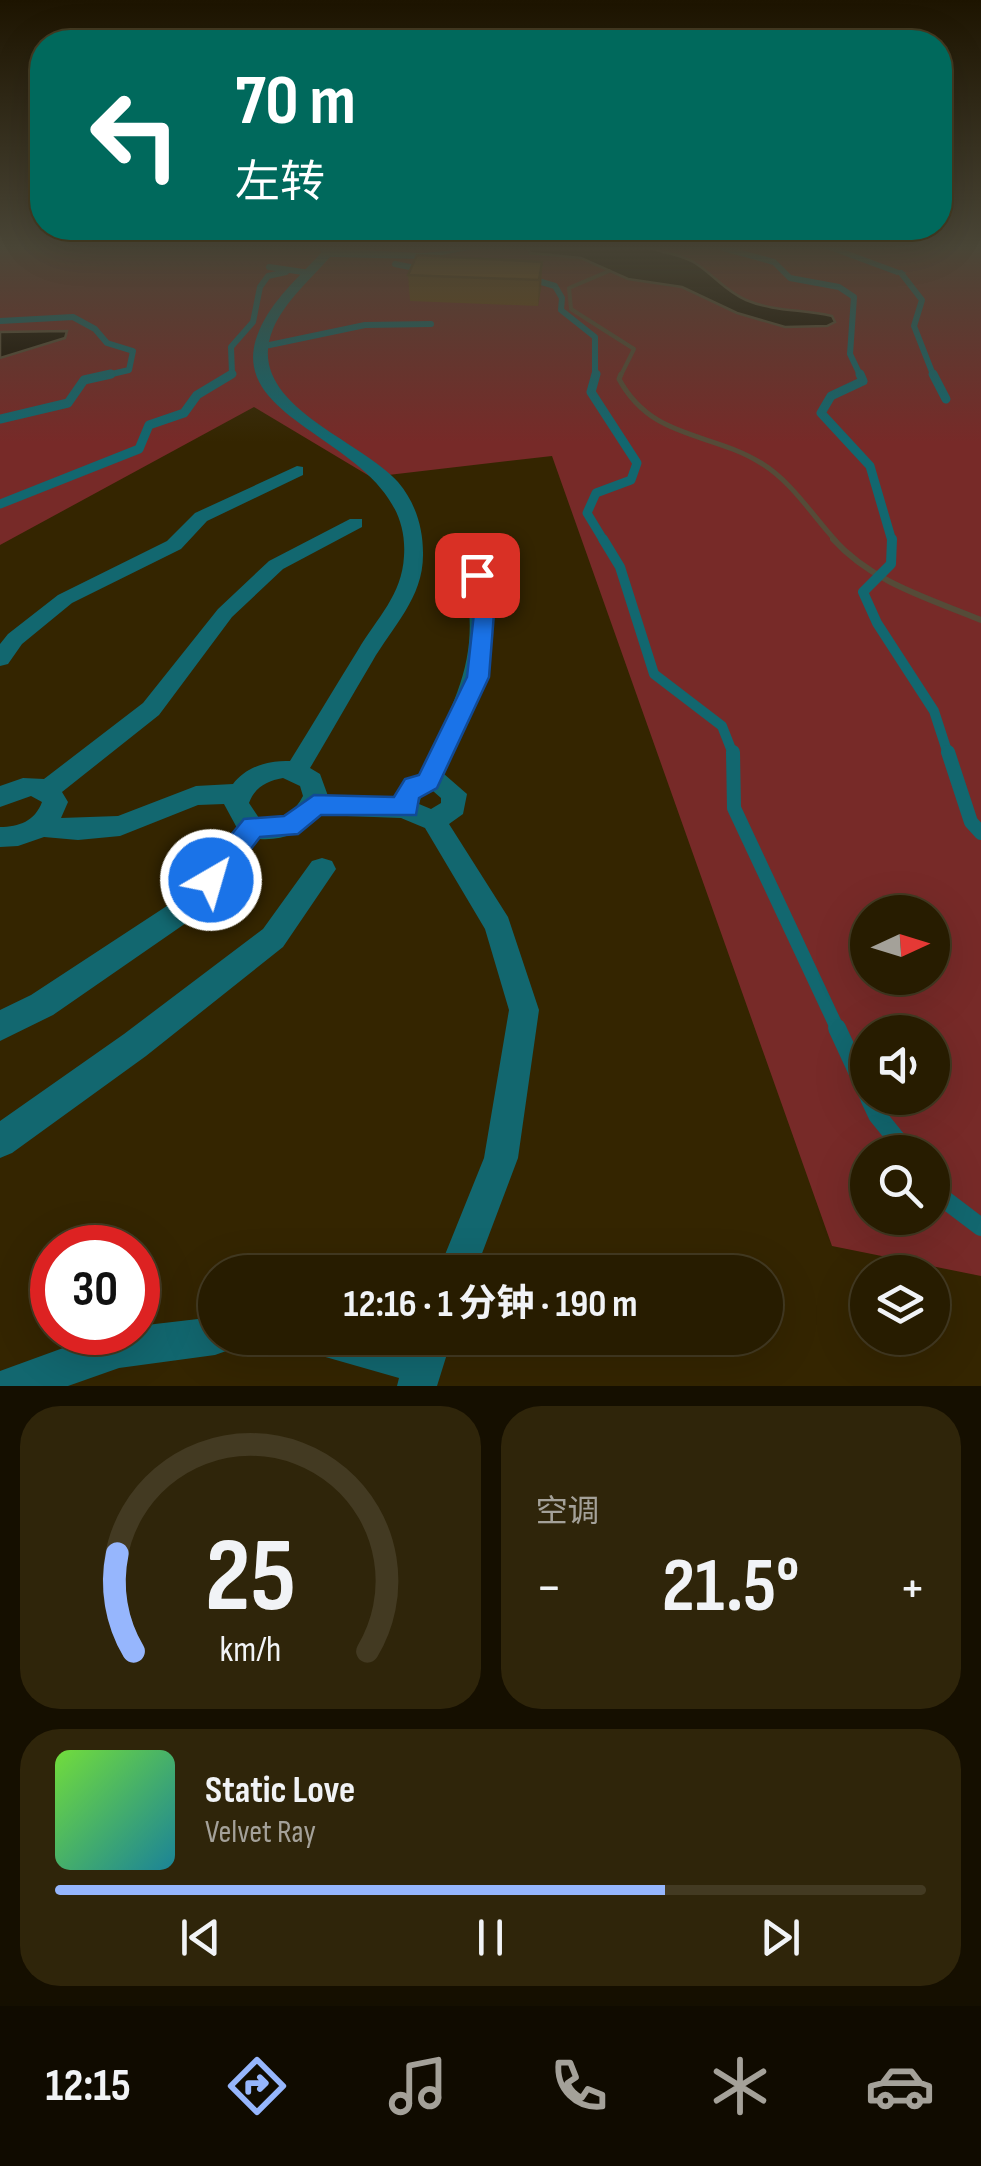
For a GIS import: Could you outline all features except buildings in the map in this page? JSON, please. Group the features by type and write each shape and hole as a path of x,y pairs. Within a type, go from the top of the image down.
{"street":[{"path":"276,313 260,347 275,399 380,469 409,512 415,548 407,590 296,771"},
{"path":"0,658 15,638 65,599 174,544 201,517 297,471"},
{"path":"48,790 151,709 225,613 276,565 356,523"},
{"path":"463,540 477,575 484,613 478,677 428,781 410,791 420,813 498,926 524,1010 501,1158 464,1255"},
{"path":"40,826 78,830 120,826 196,796 239,793 257,776 270,771 296,771 311,781 316,796 308,814 288,826 253,826 238,812 239,793"},
{"path":"314,804 449,812 456,800 450,788 428,781"},
{"path":"0,797 20,788 48,790 53,795 54,810 40,826 20,836 0,837"},
{"path":"0,1026 42,1004 190,906 253,826"},
{"path":"0,1140 134,1045 274,938 322,869"},
{"path":"13,1386 119,1348 198,1338"},
{"path":"391,1355 424,1363"}],"lane":[{"path":"0,504 140,449 150,425 184,413 197,395 232,374 231,347 253,322 255,313"},
{"path":"565,313 596,336 598,366 591,392 614,414 618,436 637,464 631,480 596,494 587,512 620,567 654,674 722,726 733,747 734,808 850,1057"},
{"path":"853,313 850,354 863,382 831,396 820,413 834,432 868,460 894,545 892,564 863,592 878,623 934,711 971,822 981,833"},
{"path":"918,313 914,326 924,339 932,379 946,399"},
{"path":"0,320 72,317 94,329 107,343 133,352 129,370 84,380 68,403 0,419"},
{"path":"260,347 366,325 431,324"},
{"path":"877,1115 893,1135"},
{"path":"950,1204 981,1227"}],"shaded area":[{"path":"0,313 981,313 981,1276 950,1270 950,1255 877,1255 832,1246 552,456 371,477 254,407 0,545"},
{"path":"737,313 808,313 832,316 835,322 827,326 785,327"},
{"path":"67,331 65,338 0,358 0,332"}],"waterway":[{"path":"577,313 634,349 620,377"},
{"path":"621,374 619,379 632,399 665,424 741,453 772,471 836,541"},
{"path":"833,539 883,578 981,620"}],"route":[{"path":"211,880 253,826 264,830 288,826 308,814 314,804 407,808 406,796 414,786 428,781 478,677 484,613 477,575"}]}
